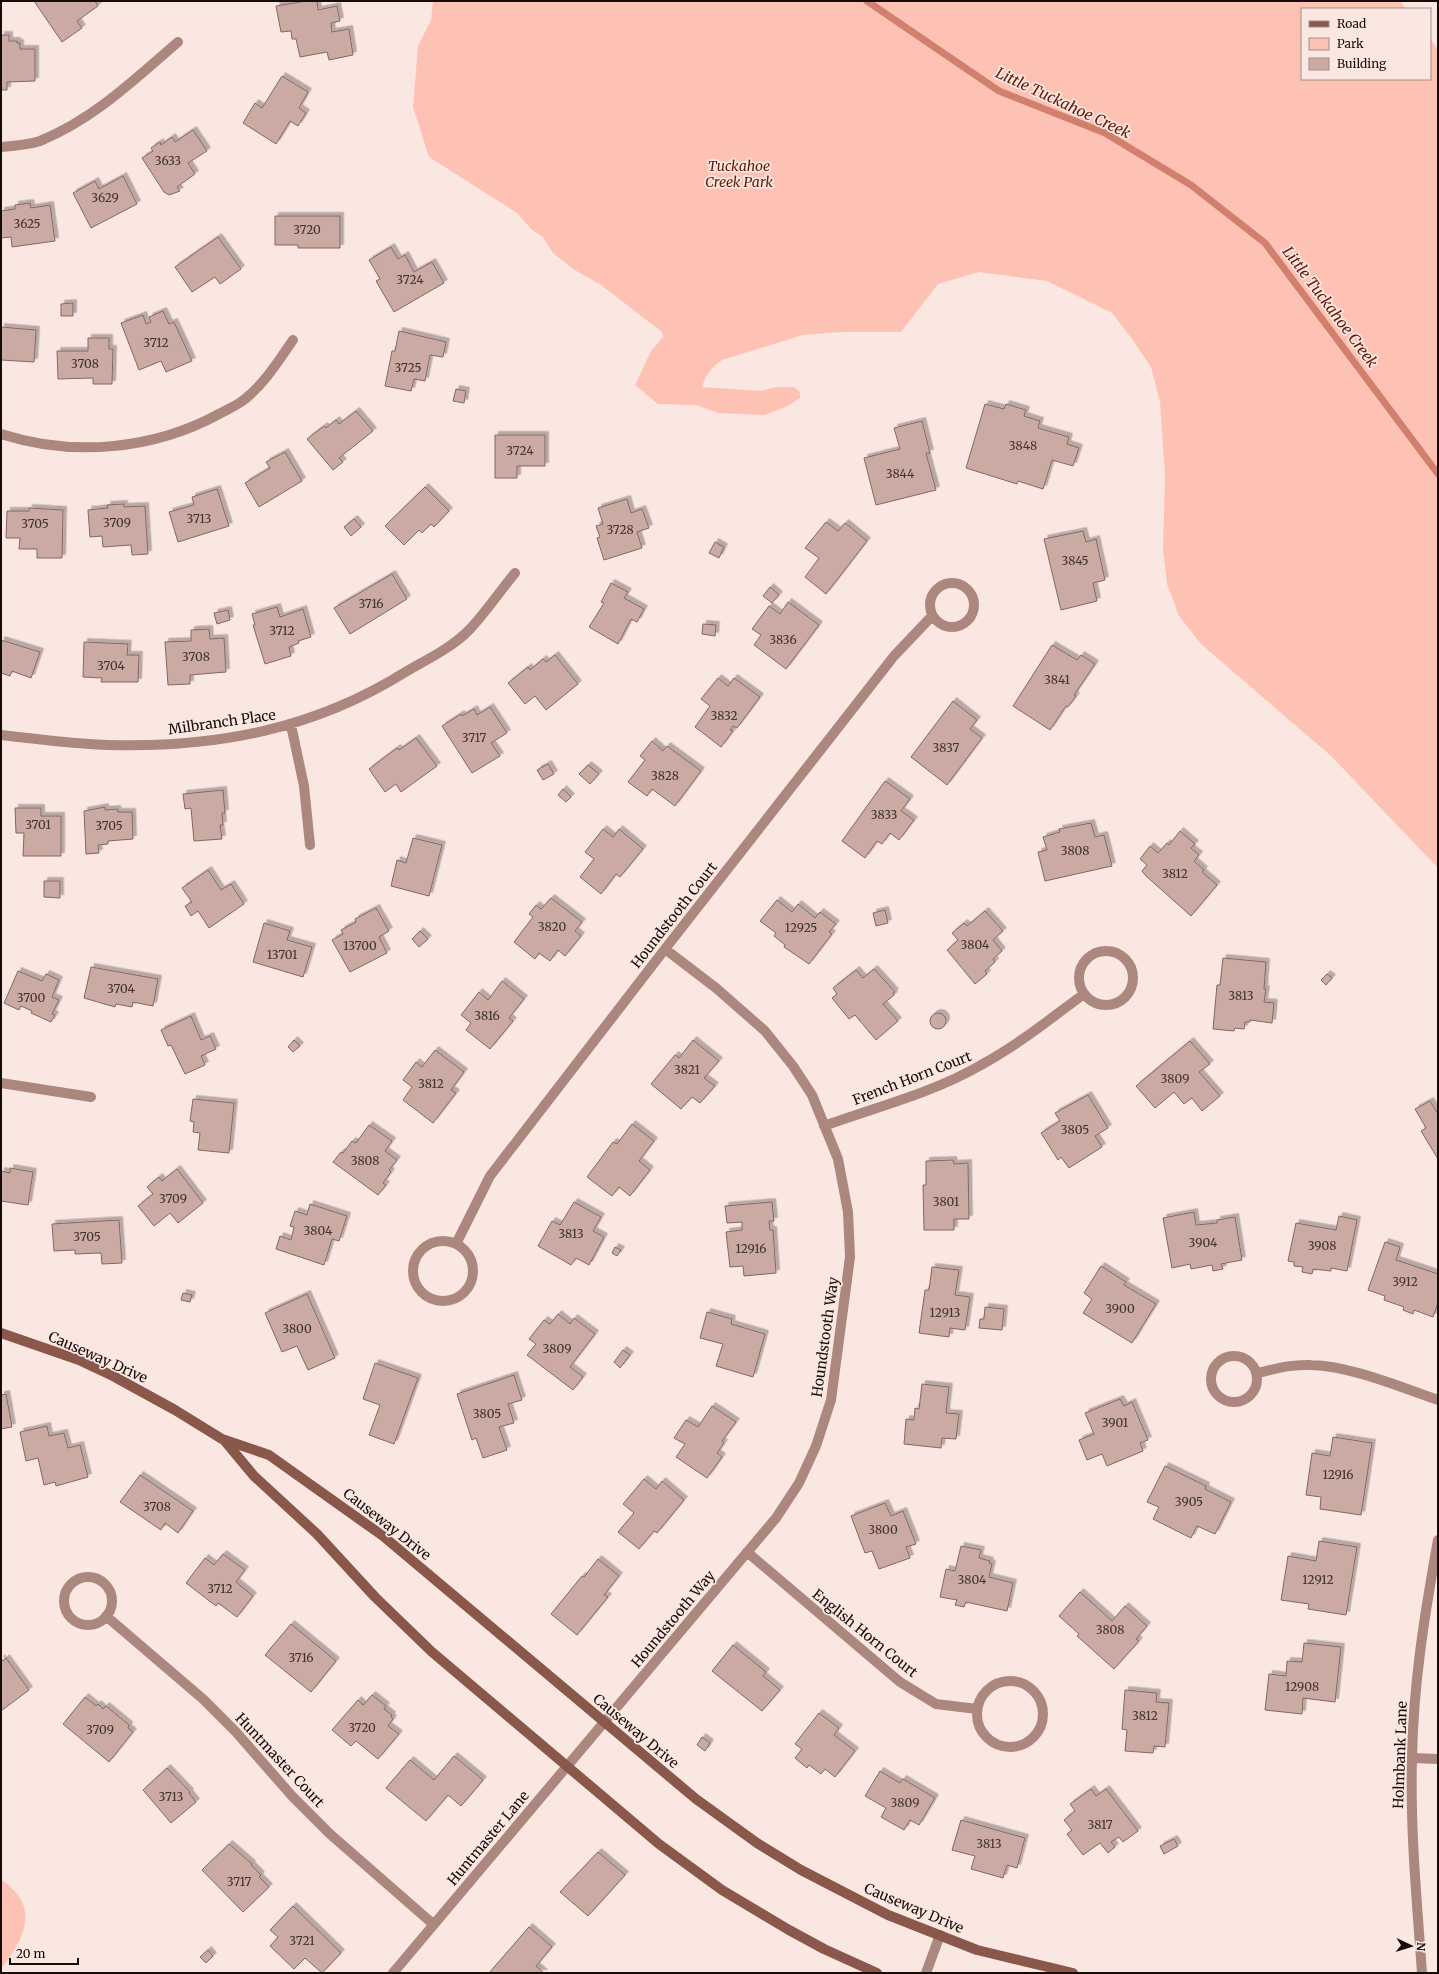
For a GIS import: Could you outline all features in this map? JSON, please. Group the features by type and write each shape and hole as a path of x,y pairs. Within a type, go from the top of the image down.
{"street":[{"path":"1,147 39,141 83,120 127,88 178,42"},
{"path":"1,434 46,445 106,447 137,443 171,435 206,421 244,400 258,387 293,340"},
{"name":"Milbranch Place","path":"1,735 109,745 183,744 242,736 291,725 335,709 386,684 455,642 469,630 516,573"},
{"path":"949,583 958,584 966,588 971,595 974,603 973,612 969,620 962,625 954,628 945,627 937,623 932,616 929,608 930,599 934,591 941,586 949,583"},
{"name":"Houndstooth Court","path":"456,1244 490,1176 894,656 932,616"},
{"path":"291,725 304,786 310,845"},
{"name":"Houndstooth Way","path":"604,1723 776,1518 799,1483 816,1446 831,1400 850,1257 848,1212 838,1159 812,1095 793,1066 765,1031 716,988 665,949"},
{"path":"1103,952 1113,952 1121,956 1128,963 1132,971 1133,980 1131,989 1118,1003 1100,1005 1091,1001 1084,994 1080,986 1079,976 1082,968 1091,957 1103,952"},
{"name":"French Horn Court","path":"824,1126 929,1089 981,1066 1024,1040 1084,994"},
{"path":"1,1083 91,1097"},
{"path":"446,1241 456,1244 464,1250 470,1259 472,1270 471,1280 466,1289 459,1296 449,1301 439,1301 429,1298 421,1292 415,1283 413,1273 414,1263 418,1253 426,1246 436,1242 446,1241"},
{"name":"Causeway Drive","path":"1,1332 79,1360 113,1376 175,1410 222,1439 269,1455 383,1536 696,1799 757,1843 801,1870 888,1915 977,1950 1073,1973"},
{"path":"1228,1356 1238,1356 1246,1359 1253,1365 1257,1373 1257,1382 1254,1391 1248,1398 1240,1402 1231,1402 1222,1399 1216,1393 1212,1385 1211,1376 1214,1367 1220,1360 1228,1356"},
{"path":"1257,1373 1285,1366 1305,1365 1342,1369 1438,1400"},
{"name":"Causeway Drive","path":"222,1439 254,1476 317,1534 375,1597 432,1652 659,1844 722,1890 789,1930 824,1949 877,1973"},
{"name":"Holmbank Lane","path":"1422,1973 1412,1843 1412,1758 1415,1692 1423,1626 1438,1540"},
{"name":"English Horn Court","path":"747,1552 900,1682 936,1704 977,1709"},
{"path":"86,1577 95,1578 103,1582 109,1590 111,1599 110,1608 106,1616 98,1622 90,1625 80,1624 72,1619 66,1612 64,1603 65,1594 69,1585 76,1580 86,1577"},
{"name":"Huntmaster Court","path":"106,1616 203,1699 236,1732 292,1796 330,1834 433,1924"},
{"path":"1004,1681 1014,1681 1024,1684 1033,1690 1041,1703 1043,1718 1040,1728 1034,1737 1026,1743 1016,1747 1005,1747 996,1744 987,1738 980,1730 977,1720 977,1709 980,1700 986,1691 994,1684 1004,1681"},
{"name":"Huntmaster Lane","path":"393,1973 604,1723"},
{"path":"1412,1758 1438,1759"},
{"path":"926,1973 940,1935"}],"green space":[{"name":"Tuckahoe Creek Park","path":"433,1 1400,1 1405,8 1301,8 1301,80 1431,80 1431,40 1438,49 1438,868 1331,756 1201,644 1179,616 1167,584 1163,550 1165,476 1160,402 1151,367 1112,313 1047,281 979,272 938,284 901,332 841,332 803,335 722,360 709,372 702,387 760,391 776,387 794,387 800,392 800,398 788,406 765,415 718,413 696,405 658,404 635,385 651,351 663,337 662,332 601,285 573,269 553,253 543,237 532,230 517,213 429,157 413,107 418,46 431,20"},
{"path":"1,1879 17,1894 23,1904 25,1923 18,1943 1,1969"}],"building":[{"path":"34,1 95,1 98,6 77,21 82,28 62,42"},
{"path":"306,1 317,1 318,10 337,6 340,21 331,23 332,32 349,29 353,55 329,60 327,52 300,57 296,39 292,39 291,31 281,32 276,6"},
{"path":"1,35 9,35 9,41 17,41 17,43 20,43 20,49 35,49 35,81 7,82 7,90 1,90"},
{"path":"282,76 308,92 299,108 306,113 298,126 290,121 276,144 243,123 255,103 262,108"},
{"path":"193,130 207,151 188,163 195,174 177,187 180,191 169,195 164,192 142,158 153,151 151,148 160,142 161,145 172,137 175,142"},
{"path":"123,176 137,204 91,228 73,193 95,181 99,189"},
{"path":"30,203 31,208 50,205 55,241 12,247 11,237 1,238 1,211 15,209 15,205"},
{"path":"275,216 340,216 340,248 298,248 298,245 275,245"},
{"path":"218,237 241,269 220,284 215,277 192,292 175,267"},
{"path":"391,247 398,259 405,255 414,272 432,262 444,283 394,312 376,281 380,279 369,260"},
{"path":"73,303 73,316 61,316 61,304"},
{"path":"163,311 169,324 174,322 192,361 166,372 161,361 139,370 121,323 143,315 146,324 151,322 149,317"},
{"path":"1,327 36,330 34,362 1,360"},
{"path":"399,331 446,342 443,357 430,355 425,381 414,379 411,391 385,386 392,351 395,351"},
{"path":"88,338 109,338 109,349 113,349 112,384 93,384 93,378 58,379 57,351 88,351"},
{"path":"456,389 466,391 464,403 453,401"},
{"path":"985,404 1004,409 1006,404 1026,410 1024,416 1040,421 1038,428 1069,437 1067,444 1079,448 1073,466 1052,460 1043,489 1018,481 1017,484 966,468"},
{"path":"356,411 373,431 339,458 343,462 333,470 307,439 324,426 326,428 336,420 339,424"},
{"path":"922,421 930,453 926,453 936,490 876,505 864,458 900,449 894,428"},
{"path":"495,435 545,435 545,466 517,466 517,478 495,478"},
{"path":"285,452 302,481 259,507 245,483 270,468 266,462"},
{"path":"425,487 449,511 434,527 431,524 422,533 419,530 404,545 385,526"},
{"path":"217,489 229,526 178,542 169,512 194,505 192,497"},
{"path":"627,499 631,513 642,509 649,528 637,532 642,548 604,560 597,538 600,537 596,526 603,524 598,508"},
{"path":"124,504 124,507 145,506 148,554 132,555 131,545 103,547 102,536 90,537 88,510 108,508 107,505"},
{"path":"29,508 63,510 62,558 37,558 37,549 19,549 20,538 6,538 7,511 29,511"},
{"path":"354,519 361,527 351,536 344,527"},
{"path":"826,522 838,531 845,523 867,541 826,594 805,577 819,558 805,548"},
{"path":"1083,531 1086,542 1096,539 1105,580 1093,583 1097,601 1061,610 1044,539"},
{"path":"715,542 724,547 719,558 709,553"},
{"path":"392,574 407,599 350,634 334,608"},
{"path":"611,583 628,592 624,598 644,609 637,622 631,619 618,644 589,627 604,603 601,602"},
{"path":"770,587 779,595 772,603 763,596"},
{"path":"788,602 819,625 786,669 754,645 761,635 752,629 769,606 780,614"},
{"path":"277,607 280,617 303,609 311,637 298,641 299,643 289,647 291,656 265,664 253,625 255,625 252,614"},
{"path":"228,610 230,620 217,624 214,613"},
{"path":"703,624 716,625 715,636 702,634"},
{"path":"209,629 210,639 224,638 226,672 190,675 190,684 168,685 165,642 191,641 191,630"},
{"path":"1,640 40,652 31,678 12,671 10,676 1,673"},
{"path":"84,642 128,644 127,655 139,655 138,682 101,682 102,678 83,677"},
{"path":"1052,645 1077,660 1081,655 1095,664 1074,695 1076,696 1068,707 1066,706 1050,730 1013,706"},
{"path":"555,655 578,684 546,710 535,696 525,704 508,683 528,667 530,670 543,659 546,662"},
{"path":"718,678 728,686 734,678 760,697 737,728 733,726 730,730 733,731 721,747 695,727 710,706 701,699"},
{"path":"953,701 977,720 970,729 982,738 947,785 911,757"},
{"path":"490,707 507,733 491,743 500,756 472,773 442,726 461,714 462,716 474,709 477,715"},
{"path":"416,738 437,766 401,792 396,784 385,792 369,769 397,748 399,750"},
{"path":"652,741 663,751 667,746 701,771 675,806 652,789 647,796 628,782 645,760 640,756"},
{"path":"548,764 554,774 543,780 537,770"},
{"path":"588,765 599,774 590,784 579,774"},
{"path":"885,781 910,799 901,811 914,820 899,840 890,833 882,844 877,841 865,858 842,841"},
{"path":"563,789 571,797 566,802 558,795"},
{"path":"223,790 225,813 222,813 223,825 220,825 222,839 194,841 191,808 185,809 183,794"},
{"path":"105,807 105,810 117,809 118,812 132,812 133,839 108,841 108,844 98,845 99,853 86,854 84,811"},
{"path":"15,808 41,808 41,816 61,816 61,856 23,856 24,833 16,833"},
{"path":"1091,823 1095,837 1104,835 1112,866 1045,881 1038,852 1047,850 1043,837 1060,832 1059,829"},
{"path":"603,829 613,837 619,829 643,849 620,877 616,874 601,894 580,877 594,859 585,852"},
{"path":"1180,831 1195,844 1191,848 1199,855 1194,861 1204,870 1202,872 1217,885 1191,916 1146,876 1142,871 1147,865 1140,859 1150,846 1158,853 1167,843 1169,845"},
{"path":"413,838 442,845 429,896 391,886 397,860 406,863"},
{"path":"208,870 221,890 231,884 244,904 209,928 198,911 191,916 185,906 192,902 182,888"},
{"path":"44,881 60,881 60,898 44,897"},
{"path":"551,898 582,922 575,931 581,936 565,956 558,950 550,961 539,953 535,959 514,942 533,917 529,914 536,905 541,909"},
{"path":"777,900 792,912 798,904 815,918 820,912 836,924 829,932 832,934 809,964 784,947 785,945 774,936 776,933 760,921"},
{"path":"376,908 389,931 379,937 387,953 350,972 332,940 343,934 341,930 356,922 355,919"},
{"path":"885,910 888,923 876,926 873,913"},
{"path":"985,911 1003,931 993,940 1002,951 993,959 995,962 985,971 987,974 975,984 947,950 958,940 952,933 964,923 967,926"},
{"path":"264,923 290,931 287,940 312,947 303,977 253,962"},
{"path":"420,931 428,939 419,947 412,939"},
{"path":"1223,958 1266,962 1264,989 1266,989 1264,1002 1274,1003 1272,1023 1250,1020 1250,1022 1245,1022 1244,1029 1235,1028 1234,1031 1213,1029 1217,985 1220,985"},
{"path":"91,967 158,979 153,1006 133,1002 132,1007 116,1004 115,1007 84,998"},
{"path":"874,969 895,992 893,993 894,995 883,1004 898,1021 876,1040 855,1015 849,1019 832,998 837,994 833,988 856,970 863,978"},
{"path":"18,971 42,981 46,974 59,980 52,997 59,1000 52,1014 55,1015 51,1022 31,1013 32,1011 21,1006 19,1010 4,1003"},
{"path":"1327,974 1332,978 1326,985 1321,980"},
{"path":"502,981 524,999 509,1018 513,1021 490,1049 466,1030 471,1023 461,1015 479,992 488,1000"},
{"path":"938,1013 944,1015 946,1021 944,1027 938,1029 932,1027 930,1021 932,1015"},
{"path":"191,1016 201,1040 210,1036 216,1049 201,1056 205,1065 185,1074 171,1045 168,1046 161,1030"},
{"path":"294,1040 300,1046 293,1052 288,1047"},
{"path":"693,1040 719,1061 704,1078 715,1086 700,1103 692,1097 681,1109 651,1084 675,1055 679,1058"},
{"path":"1190,1041 1210,1064 1199,1072 1220,1096 1202,1111 1192,1098 1184,1104 1174,1092 1155,1108 1136,1086"},
{"path":"435,1050 464,1072 451,1090 456,1093 433,1123 403,1100 412,1087 403,1080 416,1062 422,1067"},
{"path":"1088,1095 1108,1128 1095,1136 1102,1147 1069,1168 1061,1157 1058,1160 1041,1133 1060,1121 1055,1113"},
{"path":"193,1099 234,1103 229,1153 198,1150 200,1133 193,1132 194,1122 190,1121"},
{"path":"1430,1101 1438,1114 1438,1159 1421,1131 1426,1128 1415,1109"},
{"path":"632,1124 654,1141 639,1161 650,1170 630,1196 619,1187 612,1196 587,1177 613,1142 617,1144"},
{"path":"369,1125 392,1141 385,1151 397,1160 389,1170 391,1172 383,1183 386,1185 378,1195 333,1162 341,1152 343,1153 352,1141 356,1143"},
{"path":"953,1160 954,1164 968,1163 969,1219 954,1219 954,1230 924,1230 923,1185 926,1185 926,1161"},
{"path":"10,1168 33,1172 28,1205 1,1201 1,1171 10,1173"},
{"path":"177,1169 203,1203 178,1223 170,1213 154,1226 138,1206 153,1194 147,1187 159,1177 162,1181"},
{"path":"574,1202 601,1217 593,1231 604,1237 589,1265 576,1258 571,1265 538,1246 552,1221 560,1225"},
{"path":"772,1202 774,1221 769,1221 770,1230 773,1230 776,1273 744,1276 743,1266 730,1267 726,1232 742,1230 742,1222 727,1223 725,1206"},
{"path":"310,1204 347,1216 339,1241 332,1239 324,1265 276,1249 280,1236 291,1240 294,1227 290,1226 295,1211 307,1215"},
{"path":"1194,1212 1196,1225 1217,1223 1217,1220 1235,1217 1242,1260 1221,1264 1223,1269 1213,1271 1212,1265 1191,1269 1190,1264 1172,1268 1163,1218"},
{"path":"1339,1216 1357,1220 1347,1271 1331,1268 1331,1271 1313,1269 1312,1274 1302,1272 1303,1267 1294,1266 1294,1262 1288,1261 1296,1223 1336,1230"},
{"path":"119,1220 122,1263 102,1264 101,1253 75,1254 75,1250 54,1251 52,1224"},
{"path":"1385,1242 1400,1247 1396,1260 1438,1274 1438,1303 1433,1317 1414,1310 1413,1314 1403,1310 1404,1307 1384,1300 1385,1296 1368,1290"},
{"path":"615,1247 621,1250 617,1256 612,1253"},
{"path":"1101,1266 1126,1282 1124,1285 1156,1304 1132,1343 1083,1313 1092,1299 1084,1293"},
{"path":"932,1267 959,1270 955,1295 970,1297 965,1330 950,1328 949,1337 919,1333 925,1290 929,1290"},
{"path":"183,1293 192,1295 190,1302 181,1300"},
{"path":"307,1294 335,1358 308,1370 297,1346 282,1352 265,1313"},
{"path":"985,1307 1004,1309 1002,1330 979,1328 980,1319 984,1319"},
{"path":"707,1312 732,1319 731,1324 765,1334 753,1377 716,1366 723,1344 700,1338"},
{"path":"558,1314 570,1324 574,1318 595,1334 570,1367 583,1377 573,1390 527,1355 536,1344 529,1339 544,1320 550,1324"},
{"path":"623,1350 630,1355 620,1368 614,1362"},
{"path":"375,1363 418,1378 394,1444 369,1435 380,1405 363,1399"},
{"path":"514,1375 522,1400 508,1404 514,1423 499,1427 507,1450 483,1458 476,1438 472,1440 457,1394"},
{"path":"922,1384 949,1387 946,1413 959,1414 956,1439 942,1438 941,1448 904,1444 906,1419 914,1420 915,1408 919,1409"},
{"path":"6,1394 12,1427 1,1429 1,1395"},
{"path":"1120,1399 1124,1406 1132,1402 1148,1440 1140,1443 1143,1451 1107,1466 1102,1454 1087,1460 1079,1440 1094,1434 1085,1413"},
{"path":"712,1406 736,1422 722,1441 724,1443 717,1453 722,1457 707,1478 676,1457 685,1444 674,1438 686,1420 698,1427"},
{"path":"47,1426 49,1436 64,1433 68,1448 80,1445 88,1477 56,1486 55,1482 44,1485 38,1458 26,1461 20,1432"},
{"path":"1333,1437 1372,1443 1361,1515 1320,1509 1321,1497 1306,1495 1312,1453 1330,1456"},
{"path":"1165,1466 1206,1486 1205,1489 1231,1502 1215,1534 1197,1526 1191,1538 1153,1519 1159,1507 1147,1502"},
{"path":"140,1475 193,1511 178,1533 165,1523 161,1530 120,1502"},
{"path":"644,1479 656,1489 662,1481 684,1500 657,1533 654,1531 639,1549 618,1532 634,1513 623,1504"},
{"path":"885,1503 891,1516 903,1511 916,1544 906,1547 910,1558 879,1569 872,1551 865,1553 851,1516"},
{"path":"1319,1541 1357,1547 1346,1615 1308,1609 1309,1604 1281,1600 1288,1556 1316,1561"},
{"path":"961,1546 981,1550 979,1558 990,1561 989,1563 992,1564 989,1577 1013,1583 1007,1611 966,1602 964,1607 955,1605 957,1600 940,1597 946,1569 955,1571"},
{"path":"223,1554 245,1570 236,1582 253,1596 237,1617 218,1603 216,1606 186,1583 205,1558 214,1565"},
{"path":"598,1559 619,1576 604,1595 608,1597 577,1635 551,1614"},
{"path":"1080,1592 1112,1621 1125,1606 1147,1626 1136,1639 1139,1641 1114,1669 1077,1636 1079,1634 1059,1616"},
{"path":"291,1624 336,1661 311,1692 265,1655"},
{"path":"1304,1643 1341,1647 1335,1702 1303,1698 1302,1714 1265,1710 1269,1674 1286,1676 1287,1661 1302,1662"},
{"path":"733,1645 766,1672 763,1676 780,1690 762,1711 712,1671"},
{"path":"1,1658 3,1661 6,1658 29,1690 1,1711"},
{"path":"1125,1690 1157,1693 1156,1702 1169,1703 1165,1747 1154,1746 1153,1753 1125,1751 1127,1730 1122,1729"},
{"path":"372,1695 386,1706 384,1709 392,1715 391,1717 393,1719 388,1726 399,1734 378,1759 356,1741 351,1746 332,1730 358,1700 363,1705"},
{"path":"85,1697 96,1706 98,1704 103,1709 106,1706 129,1725 128,1728 133,1732 109,1762 63,1724"},
{"path":"819,1713 839,1728 834,1735 855,1751 835,1777 825,1769 821,1774 809,1765 807,1768 795,1758 802,1749 795,1744"},
{"path":"702,1737 710,1743 705,1751 697,1745"},
{"path":"454,1756 483,1780 461,1806 448,1795 426,1821 386,1788 410,1760 434,1780"},
{"path":"167,1768 190,1792 189,1793 196,1802 171,1823 143,1790"},
{"path":"880,1771 900,1783 903,1779 935,1798 919,1825 910,1820 904,1830 881,1817 886,1808 865,1796"},
{"path":"1091,1789 1096,1796 1106,1789 1138,1831 1123,1842 1119,1837 1111,1842 1115,1847 1108,1853 1100,1843 1083,1855 1067,1834 1072,1830 1064,1820 1075,1811 1070,1804"},
{"path":"961,1820 1025,1838 1017,1868 1007,1865 1003,1878 971,1869 975,1856 952,1850"},
{"path":"1174,1839 1178,1846 1164,1854 1160,1846"},
{"path":"229,1844 252,1864 251,1865 261,1875 259,1877 269,1887 243,1912 202,1870"},
{"path":"598,1852 625,1875 588,1916 560,1892"},
{"path":"293,1906 341,1953 322,1973 305,1958 294,1969 270,1946 278,1937 270,1930"},
{"path":"529,1927 552,1947 536,1966 544,1973 489,1973"},
{"path":"208,1950 213,1956 206,1963 200,1957"}],"waterway":[{"name":"Little Tuckahoe Creek","path":"867,1 999,91 1105,133 1191,185 1265,243 1438,474"}]}
